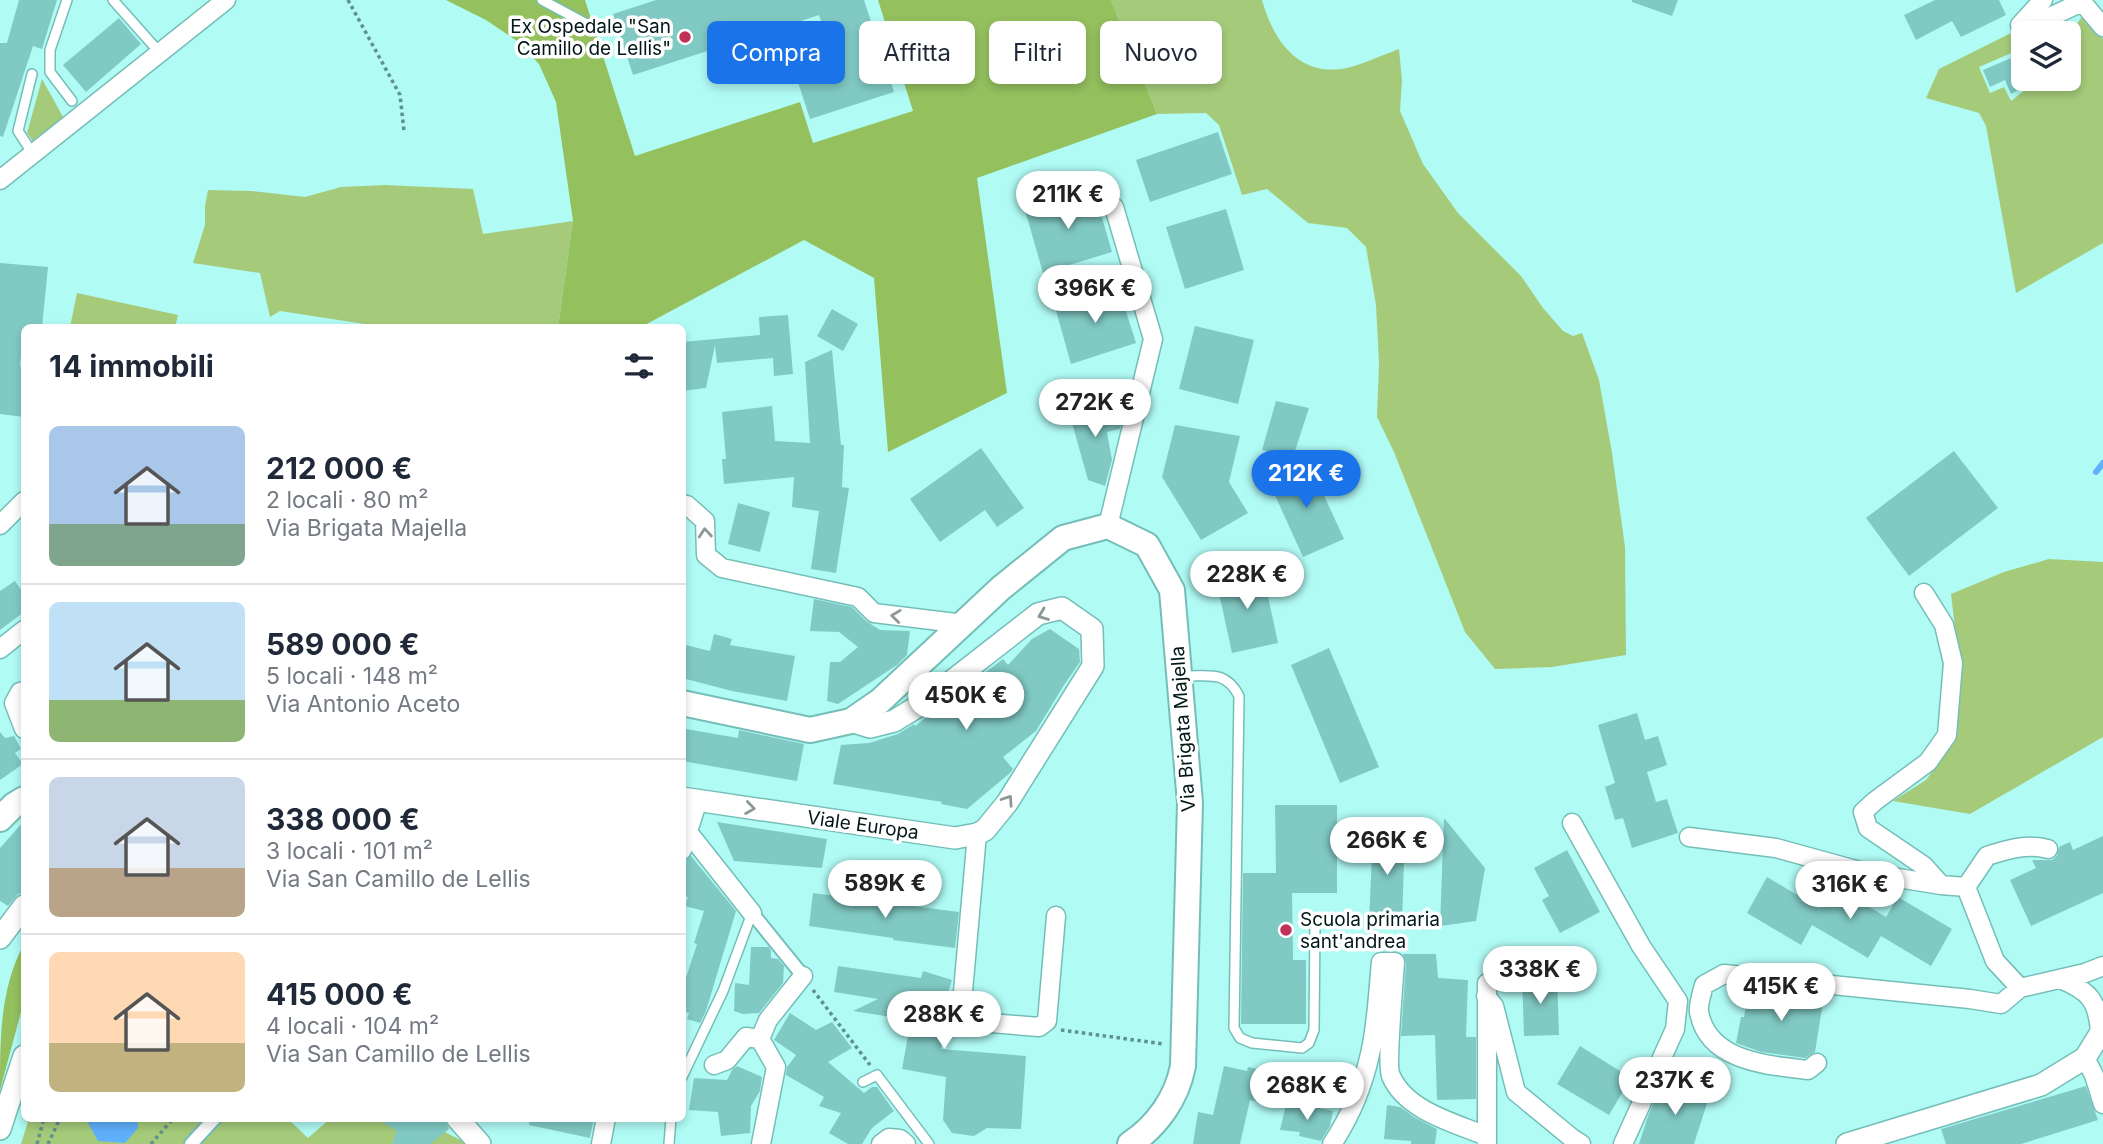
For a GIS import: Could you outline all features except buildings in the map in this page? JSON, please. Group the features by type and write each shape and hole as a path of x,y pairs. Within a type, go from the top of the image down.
{"main road":[{"path":"686,704 810,730 851,721 880,701 1001,588 1063,538 1108,526"},
{"name":"Via Brigata Majella","path":"1108,526 1147,545 1172,590 1190,803 1184,1066 1180,1083 1171,1101 1144,1133 1130,1144"},
{"path":"0,819 21,801"}],"street":[{"path":"2024,21 2043,0"},
{"path":"0,180 33,154 77,107 160,53 215,2"},
{"path":"2044,21 2082,2 2103,27"},
{"path":"1108,526 1153,339 1114,207"},
{"path":"0,525 21,504"},
{"path":"686,505 705,521 706,555 722,568 858,597 874,613 964,624"},
{"path":"1924,593 1944,625 1953,663 1947,735 1928,762 1863,813 1868,828 1924,866 1941,885"},
{"path":"851,721 870,727 894,721 925,702 1038,614 1062,608 1092,629 1093,666 1007,803 985,830 977,834 961,1014 966,1021 1040,1027 1047,1021 1056,916"},
{"path":"0,649 21,632"},
{"path":"21,692 14,703 21,721"},
{"path":"686,838 690,799"},
{"name":"Viale Europa","path":"690,799 955,838 977,834"},
{"path":"1572,824 1641,946 1678,1001 1675,1029 1623,1144"},
{"path":"688,832 803,976 768,1020 760,1039"},
{"path":"1689,837 1776,848 1867,873 1966,887"},
{"path":"1966,887 1987,856 2010,849 2039,846 2048,849"},
{"path":"1966,887 1995,961 2020,988"},
{"path":"0,938 21,910"},
{"path":"1332,1144 1346,1124 1371,1053 1381,962 1395,962 1390,1074 1404,1094 1421,1108 1486,1140 1487,990 1516,1091 1581,1144"},
{"path":"1817,1063 1808,1070 1734,1056 1708,1037 1699,1010 1703,985 1724,974 2001,1004 2020,988 2085,974 2103,966"},
{"path":"2085,974 2103,979"},
{"path":"2060,979 2081,982 2103,994"},
{"path":"2060,979 2089,995 2099,1017 2101,1031 2094,1058 2094,1074 2103,1104"},
{"path":"714,1065 727,1060 746,1037 760,1039"},
{"path":"760,1039 776,1067 761,1144"},
{"path":"1847,1144 2040,1085 2094,1058"},
{"path":"0,1129 21,1065"},
{"path":"191,1144 211,1122"},
{"path":"461,1122 480,1144"},
{"path":"601,1144 605,1122"},
{"path":"881,1144 889,1138 900,1139 906,1144"}],"lane":[{"path":"66,0 50,50 50,72 77,107"},
{"path":"113,0 160,53"},
{"path":"542,0 594,28"},
{"path":"32,74 18,131 33,154"},
{"path":"1179,676 1223,677 1233,684 1239,696 1234,1028 1240,1038 1252,1043 1302,1048 1309,1043 1314,1030 1315,922"},
{"path":"686,1066 723,992 752,913"},
{"path":"863,1082 877,1075 929,1144"},
{"path":"668,1144 671,1122"}],"path":[{"path":"348,0 400,95 404,131"},
{"path":"803,976 877,1075"},
{"path":"1082,1033 1172,1045"},
{"path":"37,1144 43,1122"},
{"path":"48,1144 58,1122"},
{"path":"151,1144 169,1122"}],"green space":[{"path":"446,0 585,0 635,156 800,102 813,143 913,111 904,84 975,84 975,21 885,21 878,0 1111,0 1119,21 1100,21 1100,84 1145,84 1157,114 977,178 1007,393 888,452 874,278 804,240 647,324 558,324 573,221 556,102 539,64 517,41 486,20"},
{"path":"1111,0 1262,0 1281,42 1291,53 1315,67 1330,70 1347,68 1399,49 1402,80 1400,111 1423,164 1458,213 1521,276 1563,331 1573,336 1582,333 1599,380 1625,547 1626,655 1552,667 1495,669 1465,632 1394,452 1377,417 1379,363 1376,305 1366,247 1347,228 1308,223 1267,189 1242,195 1219,125 1206,113 1157,114 1145,84 1222,84 1222,21 1119,21"},
{"path":"2083,15 2103,39 2103,243 2016,293 1986,126 1979,113 1926,98 1939,69 2011,33 2011,53 1979,67 1990,93 2004,87 2011,101 2024,91 2081,91 2079,21"},
{"path":"42,79 67,124 36,146 27,133"},
{"path":"385,185 473,189 483,234 573,221 558,324 364,324 280,311 270,317 260,273 193,263 205,225 208,190 305,197 341,187"},
{"path":"77,293 178,315 176,324 71,324"},
{"path":"2049,559 2103,562 2103,737 1970,814 1893,801 1926,780 1940,761 1954,713 1958,654 1951,594 2004,572"},
{"path":"21,950 21,1012 0,1090 3,1014"},
{"path":"28,1122 291,1122 308,1138 326,1122 424,1122 469,1144 21,1144"}],"water":[{"path":"87,1122 138,1122 138,1128 125,1143 98,1141"}],"waterway":[{"path":"2096,472 2103,463"}],"place":[{"name":"Ex Ospedale \"San Camillo de Lellis\"","path":"685,37"},
{"name":"Scuola primaria sant'andrea","path":"1286,930"}]}
